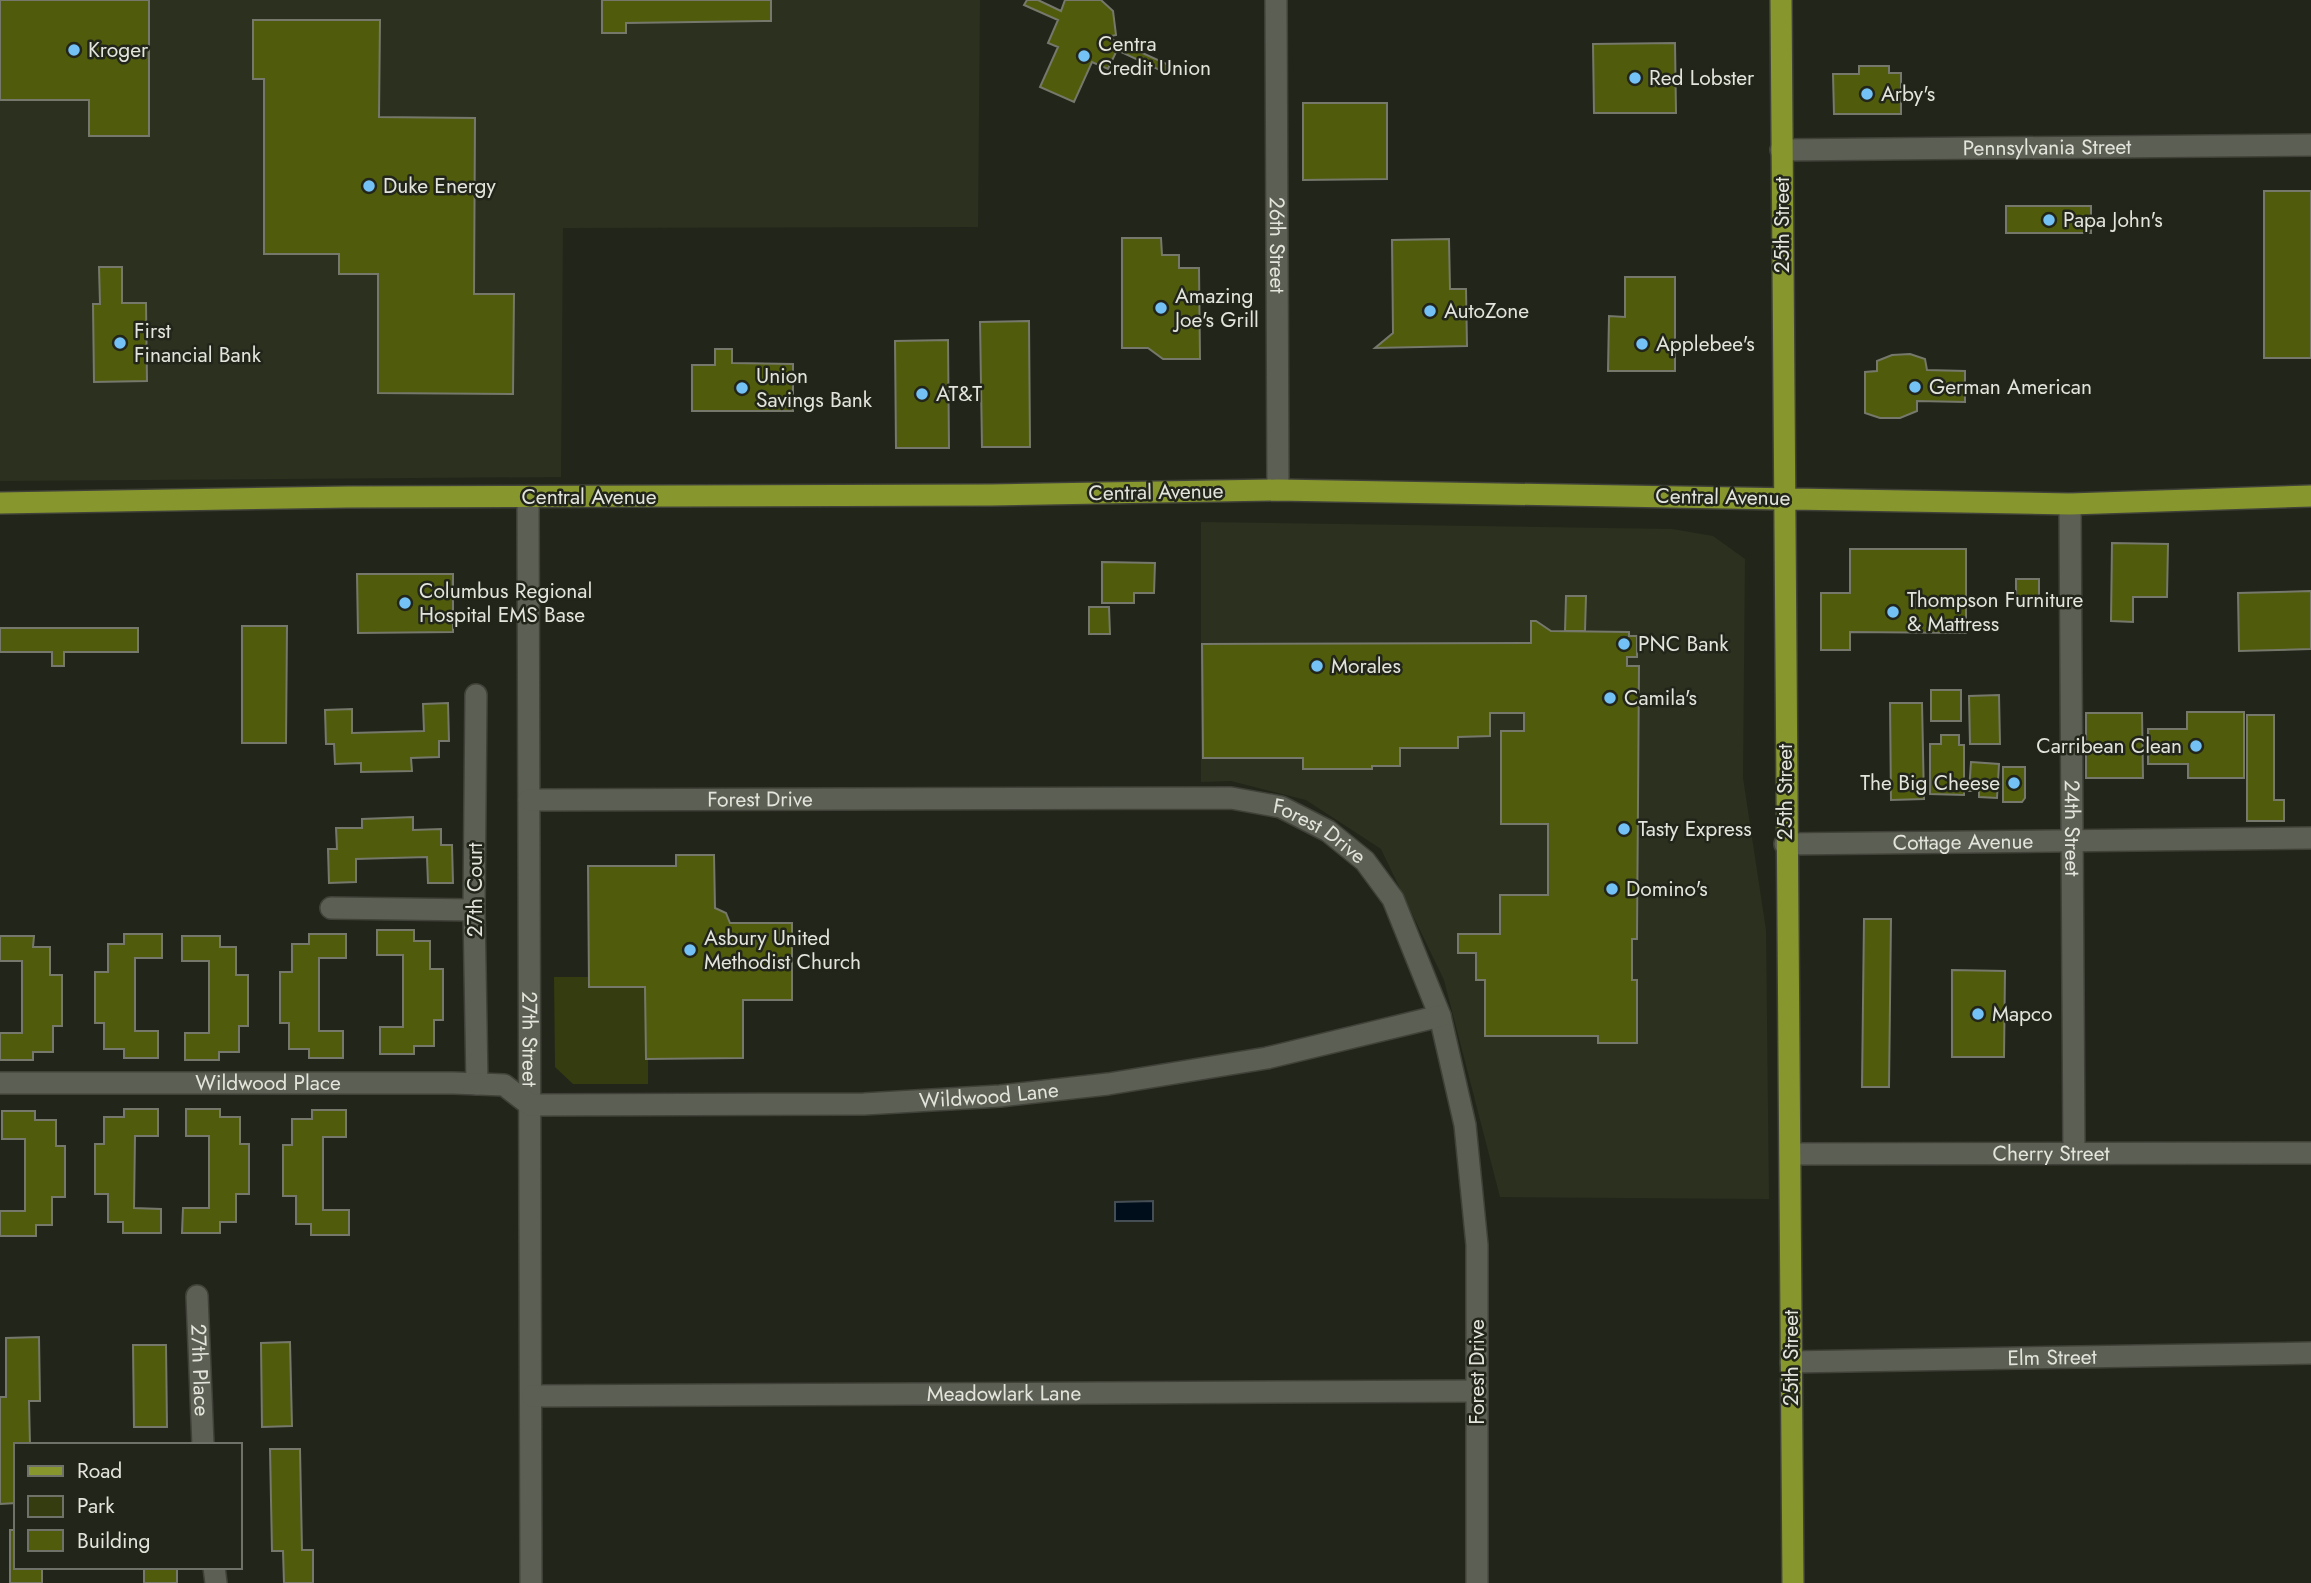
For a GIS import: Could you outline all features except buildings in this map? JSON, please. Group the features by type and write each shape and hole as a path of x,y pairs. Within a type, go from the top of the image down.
{"main road":[{"name":"25th Street","path":"1781,0 1793,1583"},
{"name":"Central Avenue","path":"0,503 1278,490 2070,504 2311,496"}],"street":[{"name":"26th Street","path":"1276,0 1278,490"},
{"name":"Pennsylvania Street","path":"1781,150 2311,145"},
{"name":"27th Street","path":"528,497 531,1583"},
{"name":"24th Street","path":"2070,504 2074,1153"},
{"name":"27th Court","path":"476,695 474,909 477,1084"},
{"name":"Forest Drive","path":"529,800 1231,798 1281,807 1328,831 1365,861 1393,899 1440,1016 1465,1125 1477,1245 1477,1583"},
{"name":"Cottage Avenue","path":"1786,845 2311,838"},
{"path":"331,908 474,909"},
{"name":"Wildwood Lane","path":"530,1105 864,1104 1000,1097 1108,1084 1267,1058 1440,1016"},
{"name":"Wildwood Place","path":"0,1083 504,1085 530,1105"},
{"name":"Cherry Street","path":"1790,1154 2311,1153"},
{"name":"27th Place","path":"197,1296 203,1443"},
{"name":"Elm Street","path":"1791,1362 2311,1353"},
{"name":"Meadowlark Lane","path":"532,1395 1477,1391"}],"shaded area":[{"name":"Duke Energy","path":"0,0 980,0 978,227 563,228 561,477 0,481"},
{"path":"1201,522 1672,529 1713,536 1745,559 1743,778 1766,930 1769,1199 1500,1197 1444,980 1381,849 1306,800 1231,781 1201,782"}],"green space":[{"path":"554,977 588,977 589,987 645,987 648,1084 573,1084 555,1067"}],"water":[{"path":"1153,1201 1153,1221 1115,1221 1115,1202"}],"place":[{"name":"Kroger","path":"74,50"},
{"name":"Centra Credit Union","path":"1084,56"},
{"name":"Red Lobster","path":"1635,78"},
{"name":"Arby's","path":"1867,94"},
{"name":"Duke Energy","path":"369,186"},
{"name":"Papa John's","path":"2049,220"},
{"name":"Amazing Joe's Grill","path":"1161,308"},
{"name":"AutoZone","path":"1430,311"},
{"name":"First Financial Bank","path":"120,343"},
{"name":"Applebee's","path":"1642,344"},
{"name":"German American","path":"1915,387"},
{"name":"Union Savings Bank","path":"742,388"},
{"name":"AT&T","path":"922,394"},
{"name":"Columbus Regional Hospital EMS Base","path":"405,603"},
{"name":"Thompson Furniture & Mattress","path":"1893,612"},
{"name":"PNC Bank","path":"1624,644"},
{"name":"Morales","path":"1317,666"},
{"name":"Camila's","path":"1610,698"},
{"name":"Carribean Clean","path":"2196,746"},
{"name":"The Big Cheese","path":"2014,783"},
{"name":"Tasty Express","path":"1624,829"},
{"name":"Domino's","path":"1612,889"},
{"name":"Asbury United Methodist Church","path":"690,950"},
{"name":"Mapco","path":"1978,1014"}]}
